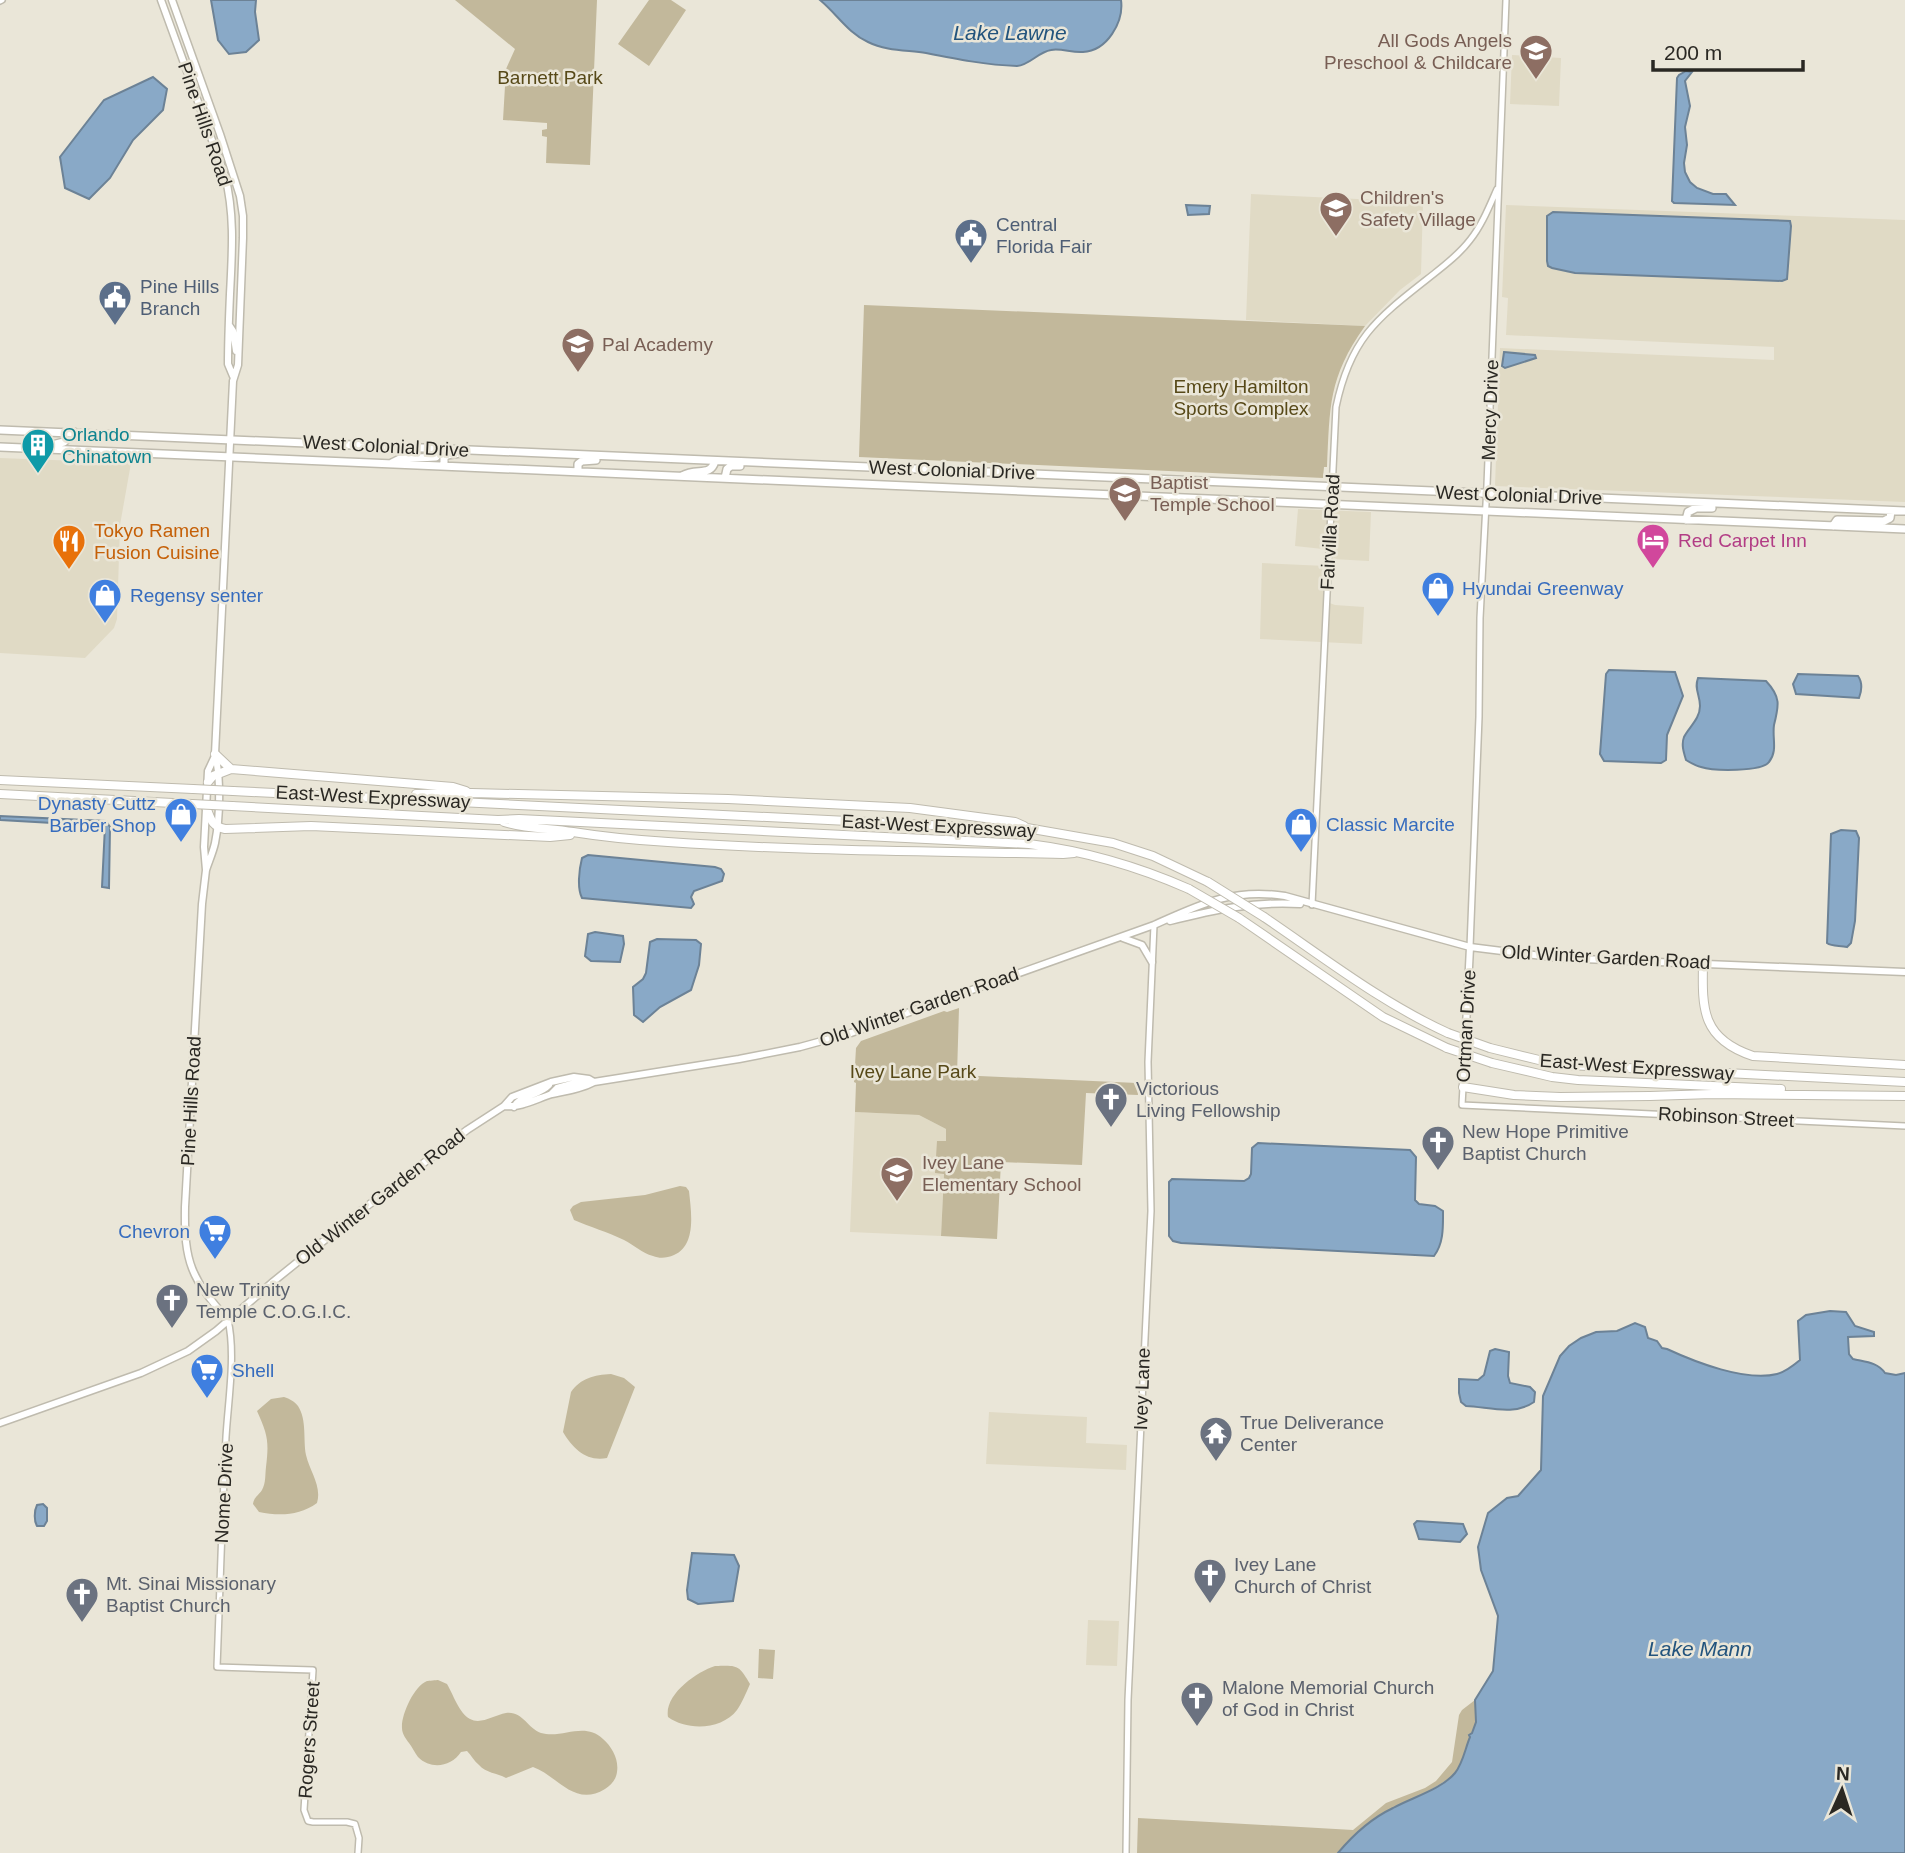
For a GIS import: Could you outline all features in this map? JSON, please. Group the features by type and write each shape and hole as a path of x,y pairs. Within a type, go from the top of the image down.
{"highway":[{"name":"West Colonial Drive","path":"0,429 1905,511"},
{"path":"33,448 64,442 74,432"},
{"name":"West Colonial Drive","path":"0,447 1905,529"},
{"path":"391,464 400,458 436,457 439,448"},
{"path":"444,466 444,458 447,455 475,454 485,450"},
{"path":"578,472 578,464 582,461 616,461 622,456"},
{"path":"682,477 691,471 709,471 715,461"},
{"path":"725,478 726,471 731,466 761,467 767,463"},
{"path":"993,490 994,472"},
{"path":"1686,520 1692,509 1739,509 1747,505"},
{"path":"1833,526 1837,520 1884,521 1890,518 1891,511"},
{"path":"215,754 231,769"},
{"path":"208,782 231,769 453,787 472,793"},
{"name":"East-West Expressway","path":"0,780 868,823 1027,828 1112,843 1153,856 1208,881 1421,1021 1490,1048 1568,1065 1905,1082"},
{"path":"392,798 472,793 727,799 910,808 1015,822 1027,828"},
{"name":"East-West Expressway","path":"0,794 1017,843 1065,848 1128,864 1189,889 1238,918 1382,1017 1447,1048 1492,1063 1578,1080 1905,1095"},
{"path":"206,807 217,827 225,829 311,826 550,837 583,835 776,849 1063,855 1080,852"},
{"path":"498,820 519,827 583,835"},
{"path":"1703,963 1702,998 1705,1016 1716,1034 1735,1050 1753,1056 1905,1065"},
{"path":"1463,1087 1514,1095 1560,1097 1712,1094 1905,1095"}],"main road":[{"name":"Pine Hills Road","path":"161,0 230,194 233,240 228,364 233,376"},
{"name":"Pine Hills Road","path":"172,0 228,156 243,216 238,365 233,376 215,754 220,773 217,827 215,847 206,870"},
{"path":"229,324 238,356"},
{"name":"Pine Hills Road","path":"215,754 208,771 204,847 206,870 185,1244 196,1279 228,1320"},
{"name":"Old Winter Garden Road","path":"0,1423 159,1366 203,1341 421,1164 479,1121 504,1107 512,1097 551,1082 574,1077 592,1081 739,1059 851,1034 1154,925 1201,903 1261,893 1285,897 1470,947 1559,958 1905,972"},
{"name":"Old Winter Garden Road","path":"1154,925 1213,910 1257,903 1312,905"},
{"path":"1121,937 1142,945 1152,962"},
{"name":"Ortman Drive","path":"1463,1087 1470,947"},
{"name":"Old Winter Garden Road","path":"504,1107 514,1107 582,1088 592,1081"},
{"path":"514,1107 517,1101 545,1090 551,1082"}],"street":[{"name":"Mercy Drive","path":"1470,947 1506,0"},
{"name":"Fairvilla Road","path":"1312,905 1336,407 1341,383 1354,352 1365,335 1388,310 1447,264 1469,242 1485,218 1499,185"},
{"path":"1485,218 1498,215"},
{"name":"Ivey Lane","path":"1126,1853 1128,1700 1151,1211 1149,1062 1154,925"},
{"name":"Ortman Drive","path":"1462,1105 1463,1087"},
{"name":"Robinson Street","path":"1462,1105 1905,1126"},
{"name":"Nome Drive","path":"228,1320 230,1362 217,1667 313,1670"},
{"name":"Rogers Street","path":"313,1670 305,1816 308,1821 355,1824 359,1838 358,1853"}],"shaded area":[{"name":"All Gods Angels Preschool & Childcare","path":"1512,55 1561,58 1559,106 1510,104"},
{"name":"Children's Safety Village","path":"1251,194 1423,202 1421,274 1400,290 1365,326 1246,320"},
{"path":"1506,205 1905,220 1905,502 1495,486 1500,348 1774,360 1774,347 1506,335 1508,298 1502,297"},
{"path":"0,458 131,463 120,525 117,619 114,628 85,658 0,653"},
{"path":"1298,509 1371,512 1369,561 1332,559 1332,550 1295,546"},
{"path":"1262,563 1326,566 1324,601 1335,605 1364,607 1362,644 1260,639"},
{"name":"Ivey Lane Elementary School","path":"855,1112 919,1115 946,1129 946,1141 937,1141 944,1173 941,1236 850,1232"},
{"path":"989,1412 1087,1417 1086,1443 1127,1445 1126,1470 986,1464"},
{"path":"1088,1620 1119,1621 1117,1666 1086,1665"}],"green space":[{"name":"Barnett Park","path":"455,0 597,0 590,165 546,163 547,137 542,136 542,130 547,129 547,123 503,120 506,69 515,49"},
{"path":"649,0 671,0 686,10 649,66 618,44"},
{"name":"Emery Hamilton Sports Complex","path":"864,305 1365,326 1344,361 1333,393 1327,467 1324,467 1323,478 859,457"},
{"name":"Ivey Lane Park","path":"959,1008 957,1075 1137,1083 1138,1095 1086,1093 1082,1165 1001,1162 997,1239 941,1236 944,1174 935,1173 937,1141 946,1141 946,1129 919,1115 855,1112 856,1048 861,1041"},
{"path":"680,1186 689,1191 691,1227 686,1244 681,1250 666,1257 649,1255 618,1237 574,1220 570,1210 581,1202 645,1195"},
{"path":"611,1374 624,1378 635,1387 607,1458 593,1458 576,1449 563,1432 571,1392 588,1378"},
{"path":"284,1397 296,1404 303,1417 306,1455 318,1491 317,1503 289,1514 259,1512 253,1504 264,1485 267,1445 257,1411 271,1399"},
{"path":"759,1649 775,1650 773,1679 758,1678"},
{"path":"715,1666 737,1668 750,1684 731,1717 714,1725 694,1726 676,1722 668,1717 668,1709 676,1693 699,1673"},
{"path":"438,1680 447,1684 463,1712 474,1721 512,1713 541,1733 588,1731 596,1734 614,1754 617,1767 614,1780 605,1789 584,1795 566,1788 533,1767 506,1778 482,1768 467,1751 461,1752 446,1764 435,1765 423,1761 404,1736 402,1722 417,1689 427,1681"},
{"path":"1475,1700 1476,1722 1460,1765 1453,1776 1424,1794 1395,1807 1737,1853 1137,1853 1138,1818 1353,1830 1386,1803 1436,1781 1452,1762 1459,1715"}],"water":[{"path":"211,0 256,0 259,40 246,52 229,54 218,40"},
{"name":"Lake Lawne","path":"820,0 1121,0 1121,9 1117,26 1099,47 1083,52 1051,50 1017,66 875,45 854,34"},
{"path":"1686,71 1692,72 1685,81 1690,106 1685,127 1685,172 1697,188 1713,194 1726,194 1735,205 1672,201 1677,78"},
{"path":"153,77 167,89 163,110 133,140 110,178 89,199 65,188 60,157 104,100"},
{"path":"1186,205 1210,206 1209,214 1188,215"},
{"path":"1553,212 1790,221 1787,279 1782,281 1575,273 1552,268 1547,261 1547,216"},
{"path":"1504,352 1535,355 1536,358 1505,368 1502,366"},
{"path":"1609,670 1675,672 1683,696 1667,735 1666,760 1661,763 1604,761 1600,754 1606,674"},
{"path":"1798,674 1858,676 1862,687 1859,698 1796,694 1793,684"},
{"path":"1698,678 1766,681 1776,697 1778,707 1774,749 1769,762 1757,768 1726,770 1701,767 1686,760 1683,740 1700,711"},
{"path":"0,816 106,821 110,827 109,888 102,887 105,826 0,820"},
{"path":"1841,830 1856,831 1859,838 1855,921 1851,943 1847,947 1827,943 1831,834"},
{"path":"588,855 715,867 721,869 724,874 722,881 694,891 691,897 694,904 691,908 582,898 580,868 582,858"},
{"path":"595,932 623,936 620,962 591,961 585,956 588,934"},
{"path":"657,939 696,940 701,944 699,965 691,990 660,1007 643,1022 634,1015 633,987 646,973 650,942"},
{"path":"1258,1143 1410,1150 1416,1157 1415,1200 1419,1204 1435,1206 1443,1211 1440,1246 1434,1256 1173,1241 1169,1236 1169,1182 1172,1179 1244,1181 1251,1174 1252,1148"},
{"name":"Lake Mann","path":"1830,1311 1846,1312 1855,1326 1874,1332 1874,1336 1848,1337 1849,1354 1853,1359 1875,1365 1885,1373 1905,1373 1905,1853 1338,1853 1370,1822 1442,1784 1460,1765 1476,1722 1475,1700 1493,1671 1498,1616 1481,1570 1478,1547 1488,1513 1507,1498 1518,1496 1541,1470 1543,1396 1560,1356 1569,1346 1596,1332 1617,1331 1635,1323 1645,1327 1648,1338 1657,1341 1662,1348 1721,1369 1765,1376 1783,1372 1800,1360 1798,1321 1806,1315"},
{"path":"1495,1349 1509,1352 1510,1383 1530,1387 1535,1392 1534,1402 1518,1409 1501,1410 1466,1406 1461,1402 1459,1379 1478,1380 1484,1375 1490,1351"},
{"path":"43,1504 47,1508 47,1521 44,1526 37,1526 36,1507"},
{"path":"1417,1521 1463,1524 1467,1534 1460,1542 1419,1539 1414,1524"},
{"path":"692,1553 734,1555 739,1566 733,1601 698,1604 688,1599"}],"place":[{"name":"All Gods Angels Preschool & Childcare","path":"1536,81"},
{"name":"Children's Safety Village","path":"1336,238"},
{"name":"Central Florida Fair","path":"971,265"},
{"name":"Pine Hills Branch","path":"115,327"},
{"name":"Pal Academy","path":"578,374"},
{"name":"Orlando Chinatown","path":"38,475"},
{"name":"Baptist Temple School","path":"1125,523"},
{"name":"Red Carpet Inn","path":"1653,570"},
{"name":"Tokyo Ramen Fusion Cuisine","path":"69,571"},
{"name":"Hyundai Greenway","path":"1438,618"},
{"name":"Regensy senter","path":"105,625"},
{"name":"Dynasty Cuttz Barber Shop","path":"181,844"},
{"name":"Classic Marcite","path":"1301,854"},
{"name":"Victorious Living Fellowship","path":"1111,1129"},
{"name":"New Hope Primitive Baptist Church","path":"1438,1172"},
{"name":"Ivey Lane Elementary School","path":"897,1203"},
{"name":"Chevron","path":"215,1261"},
{"name":"New Trinity Temple C.O.G.I.C.","path":"172,1330"},
{"name":"Shell","path":"207,1400"},
{"name":"True Deliverance Center","path":"1216,1463"},
{"name":"Ivey Lane Church of Christ","path":"1210,1605"},
{"name":"Mt. Sinai Missionary Baptist Church","path":"82,1624"},
{"name":"Malone Memorial Church of God in Christ","path":"1197,1728"}]}
